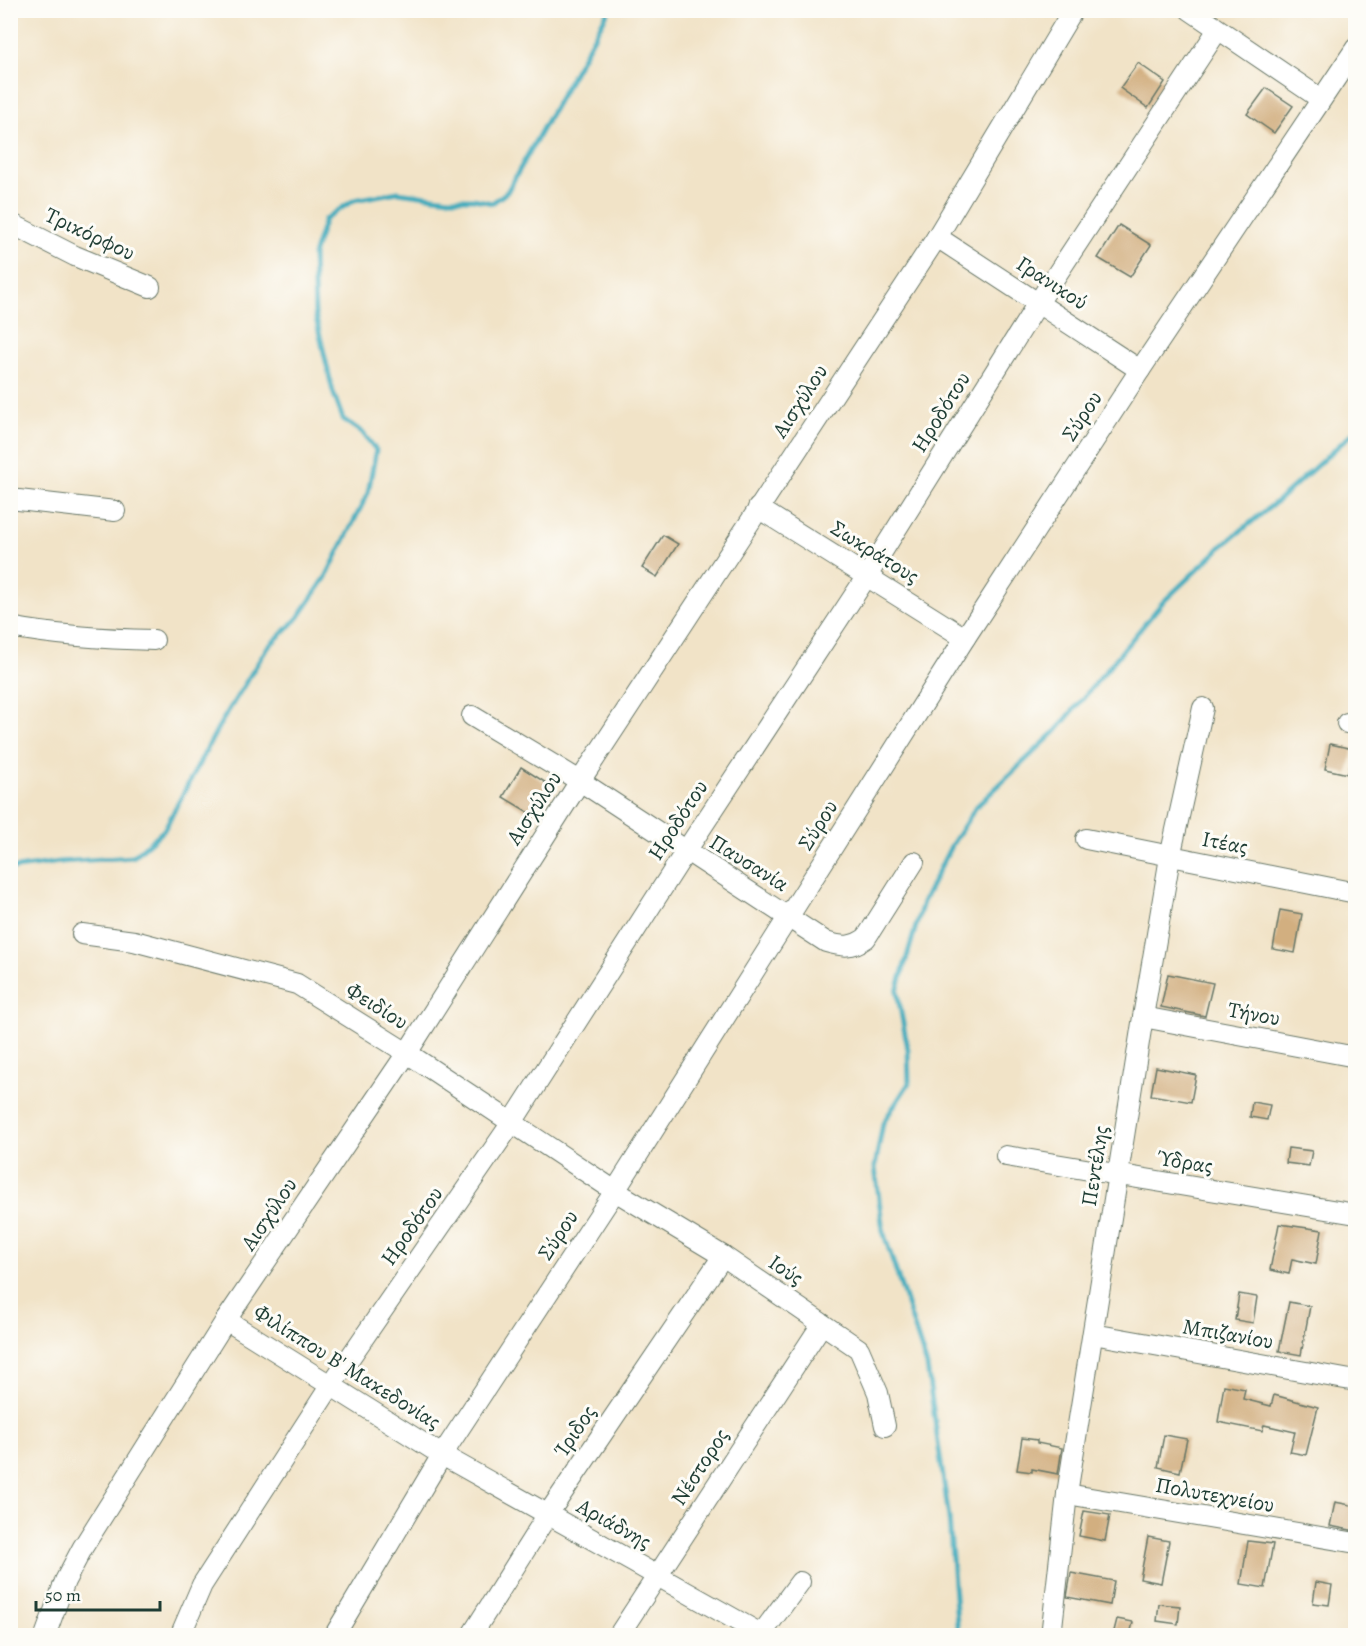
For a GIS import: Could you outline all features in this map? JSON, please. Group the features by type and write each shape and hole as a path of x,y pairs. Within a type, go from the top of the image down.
{"street":[{"name":"Αισχύλου","path":"45,1635 65,1581 83,1547 226,1320 407,1053 580,781 937,237 1073,10"},
{"path":"1190,10 1217,31 1321,99"},
{"name":"Ηροδότου","path":"180,1635 202,1585 331,1386 511,1124 686,851 867,576 1038,303 1217,31"},
{"name":"Σύρου","path":"334,1635 442,1455 615,1191 965,638 1355,48"},
{"name":"Τρικόρφου","path":"10,223 75,256 150,287"},
{"name":"Γρανικού","path":"937,237 1140,370"},
{"path":"10,499 115,511"},
{"name":"Σωκράτους","path":"758,508 965,638"},
{"path":"10,627 82,637 154,640"},
{"name":"Πεντέλης","path":"1051,1635 1067,1494 1143,1017 1170,856 1203,708"},
{"name":"Παυσανία","path":"472,716 580,781 826,942 842,947 855,946 866,938 914,862"},
{"name":"Ιτέας","path":"1086,839 1356,893"},
{"name":"Φειδίου","path":"82,934 134,940 297,984 407,1053 615,1191"},
{"name":"Τήνου","path":"1143,1017 1356,1057"},
{"name":"Ύδρας","path":"1006,1156 1356,1214"},
{"name":"Ιούς","path":"615,1191 723,1256 859,1349 878,1393 885,1425"},
{"name":"Ίριδος","path":"471,1635 548,1514 723,1256"},
{"name":"Φιλίππου Β' Μακεδονίας","path":"226,1320 442,1455"},
{"name":"Νέστορος","path":"618,1635 822,1323"},
{"name":"Μπιζανίου","path":"1093,1334 1356,1381"},
{"name":"Αριάδνης","path":"442,1455 761,1635"},
{"name":"Πολυτεχνείου","path":"1067,1494 1356,1543"},
{"path":"761,1635 800,1582"}],"building":[{"path":"1138,63 1165,82 1148,108 1120,88"},
{"path":"1266,88 1293,106 1274,133 1247,114"},
{"path":"1119,225 1151,245 1130,277 1098,258"},
{"path":"663,535 678,544 657,577 642,568"},
{"path":"1330,744 1353,749 1348,774 1325,769"},
{"path":"521,767 551,786 533,815 503,797"},
{"path":"1280,910 1302,914 1295,953 1273,949"},
{"path":"1168,974 1213,983 1205,1016 1161,1007"},
{"path":"1156,1067 1196,1075 1191,1102 1151,1095"},
{"path":"1252,1102 1270,1105 1267,1120 1250,1117"},
{"path":"1288,1148 1312,1151 1309,1166 1286,1163"},
{"path":"1279,1224 1322,1230 1316,1264 1292,1259 1289,1274 1270,1270"},
{"path":"1239,1294 1257,1297 1253,1323 1235,1320"},
{"path":"1289,1302 1310,1306 1301,1355 1279,1351"},
{"path":"1224,1385 1245,1389 1243,1399 1271,1406 1274,1395 1318,1407 1306,1455 1290,1452 1295,1432 1264,1425 1262,1431 1218,1422"},
{"path":"1164,1435 1187,1439 1180,1472 1158,1467"},
{"path":"1022,1438 1062,1448 1058,1474 1032,1469 1032,1472 1017,1470"},
{"path":"1335,1502 1356,1506 1356,1531 1330,1526"},
{"path":"1084,1511 1110,1515 1105,1541 1079,1536"},
{"path":"1148,1537 1169,1541 1161,1583 1140,1579"},
{"path":"1248,1541 1273,1544 1265,1588 1241,1584"},
{"path":"1071,1573 1114,1581 1110,1605 1067,1597"},
{"path":"1316,1582 1332,1585 1329,1605 1313,1603"},
{"path":"1159,1604 1180,1606 1178,1624 1157,1621"},
{"path":"1117,1619 1133,1622 1130,1635 1113,1635"}],"waterway":[{"path":"10,869 60,862 133,857 164,830 219,726 267,648 298,618 326,577 368,493 376,450 362,432 343,419 333,392 315,314 313,255 325,219 354,200 398,192 449,199 474,199 492,203 507,192 609,10"},
{"path":"958,1636 949,1518 927,1366 883,1231 875,1167 883,1123 909,1083 908,1050 897,991 923,902 951,846 976,807 1056,731 1162,603 1222,546 1281,498 1356,430"}]}
